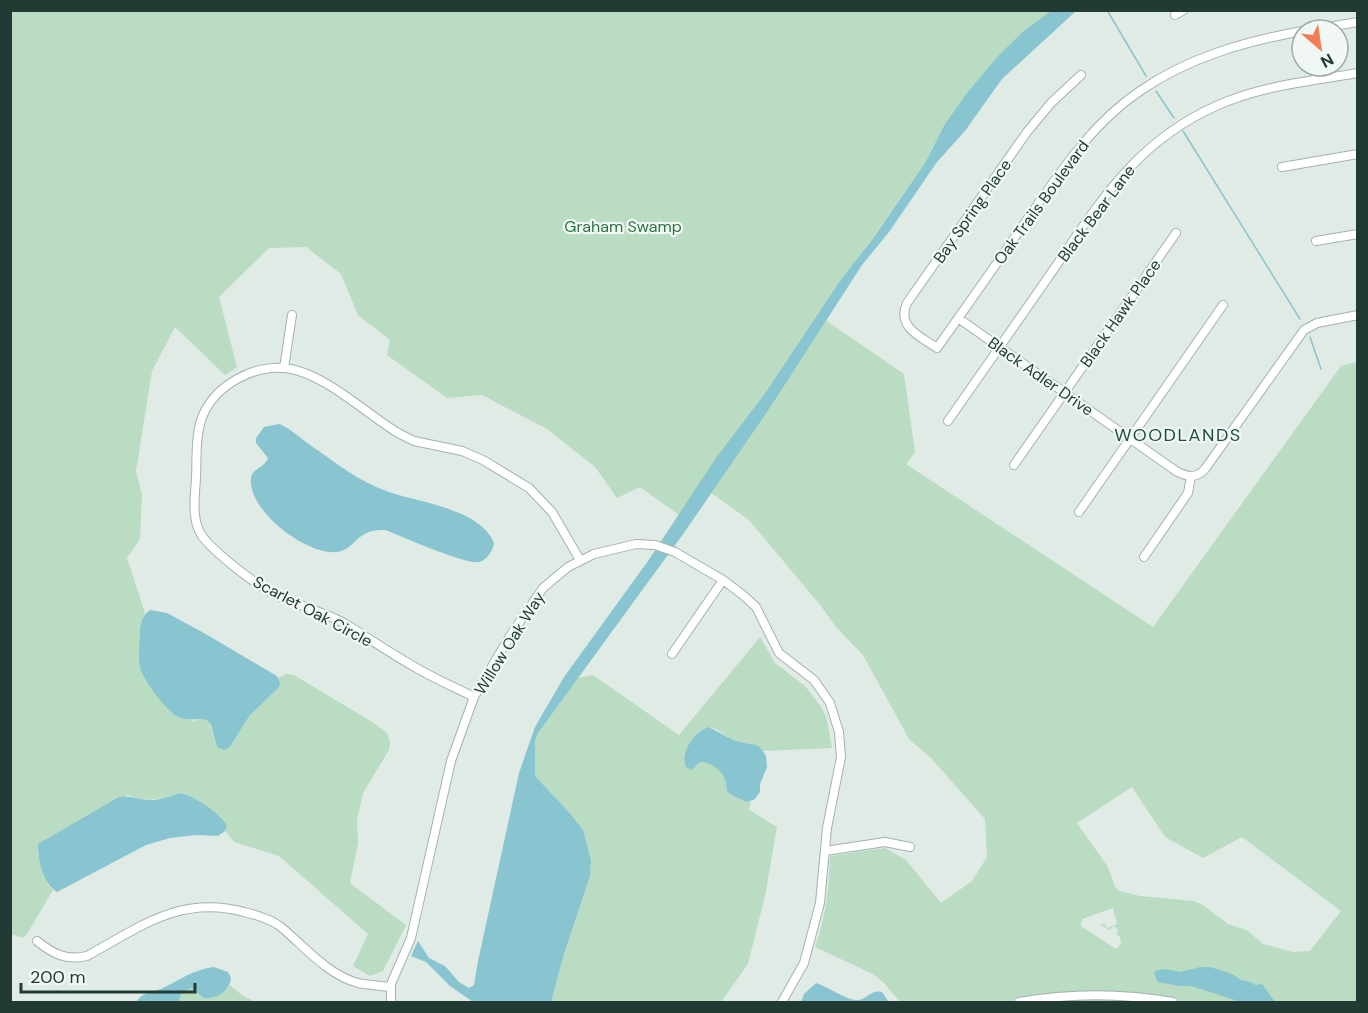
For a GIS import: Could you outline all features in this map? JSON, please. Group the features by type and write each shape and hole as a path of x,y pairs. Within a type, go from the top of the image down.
{"street":[{"path":"1175,15 1184,10"},
{"name":"Oak Trails Boulevard","path":"938,348 1071,158 1094,131 1120,107 1161,78 1210,54 1249,42 1290,34"},
{"name":"Black Bear Lane","path":"948,421 1107,193 1130,166 1165,136 1208,110 1244,95 1358,73"},
{"name":"Bay Spring Place","path":"938,348 907,326 904,315 907,303 1027,132 1051,104 1081,75"},
{"path":"1282,167 1358,154"},
{"name":"Black Hawk Place","path":"1014,465 1176,233"},
{"path":"1316,242 1358,234"},
{"path":"1079,512 1223,305"},
{"path":"284,368 292,315"},
{"path":"1144,557 1188,493 1191,476 1205,469 1304,330 1317,323 1358,315"},
{"name":"Black Adler Drive","path":"958,318 1176,471 1191,476"},
{"name":"Scarlet Oak Circle","path":"474,698 412,666 343,623 259,586 212,547 201,534 194,504 198,440 204,414 218,394 235,380 258,370 284,368 302,371 318,379 383,424 414,441 462,451 483,460 522,483 541,498 552,512 580,560"},
{"name":"Willow Oak Way","path":"391,1002 390,987 411,938 451,761 474,698 533,600 556,576 580,560 594,554 626,545 655,545 675,552 723,580 756,607 779,653 814,680 830,703 839,732 840,770 831,798 820,903 808,952 800,972 782,1002"},
{"path":"672,654 723,580"},
{"path":"825,851 885,842 910,846"},
{"path":"37,942 56,954 78,958 87,956 158,917 188,908 207,906 255,915 279,925 329,969 358,982 390,987"},
{"path":"1019,1002 1082,996 1135,997 1173,1002"}],"green space":[{"name":"Graham Swamp","path":"10,11 1051,11 1026,29 933,146 925,163 818,315 904,374 915,452 906,464 1153,627 1341,366 1357,362 1357,1002 1189,1002 1119,993 1063,993 1004,1002 900,1002 873,974 815,947 826,902 830,856 885,848 906,860 941,903 972,881 987,857 985,819 931,758 909,739 863,655 836,627 749,520 711,493 690,523 640,487 617,498 595,467 547,429 482,395 447,398 387,355 390,340 358,315 341,274 306,247 269,248 219,297 237,367 225,375 175,327 152,371 136,471 142,494 140,539 127,558 145,613 143,617 192,721 202,719 209,722 217,747 230,748 250,715 280,682 278,678 286,674 294,675 387,733 390,742 389,750 363,793 357,820 358,843 350,883 406,925 383,971 370,976 353,966 368,934 279,856 234,842 225,831 226,825 181,793 147,800 128,795 38,852 48,885 53,890 27,934 23,938 11,934","holes":["1132,787 1165,837 1203,858 1242,837 1341,911 1310,951 1293,952 1263,944 1247,930 1228,924 1194,901 1140,896 1119,891 1115,887 1108,867 1077,823","1113,908 1117,924 1107,928 1104,923 1100,925 1110,930 1113,926 1118,929 1116,934 1120,937 1121,944 1116,949 1081,926 1082,919"]},
{"path":"760,637 775,663 805,686 820,705 826,716 832,748 763,751 754,744 735,741 714,728 707,728 696,734 696,767 700,762 717,768 725,779 729,792 747,802 751,801 749,810 777,827 765,896 748,964 721,1002 551,1002 590,876 591,861 568,811 535,776 535,741 538,733 577,678 593,675 679,735"},
{"path":"230,985 243,996 256,1002 178,1002 182,993 189,988 194,989 200,995 227,989"},
{"path":"1099,999 1153,1002 1040,1002"}],"water":[{"path":"1051,11 1076,11 1002,79 965,131 937,162 889,232 862,265 771,406 686,530 538,733 535,741 535,776 583,830 591,861 590,876 551,1002 473,1002 450,986 426,962 411,956 418,941 429,958 445,966 459,982 469,988 474,985 519,773 535,727 564,677 648,561 716,458 766,392 840,281 925,163 945,124 967,93 1000,54 1026,29"},
{"path":"279,424 348,471 378,488 448,508 476,522 487,531 494,543 490,554 480,562 462,560 385,530 367,533 348,548 336,552 324,551 295,538 268,516 252,490 252,475 268,458 256,443 256,438 264,427"},
{"path":"150,610 167,613 277,676 280,682 279,687 250,715 230,747 224,750 217,747 211,725 207,720 186,719 175,715 149,686 139,664 139,653 141,622"},
{"path":"709,727 735,741 760,747 766,756 767,767 760,784 760,792 755,799 747,802 729,793 722,775 709,764 700,762 692,770 686,767 685,755 690,743 698,733"},
{"path":"181,793 194,798 212,810 227,825 225,831 218,836 196,835 170,838 146,845 57,892 48,883 40,864 38,844 119,797 151,800"},
{"path":"214,967 228,972 231,978 228,987 218,996 204,998 191,988 182,993 178,1002 136,1002 146,994 188,975"},
{"path":"1210,967 1232,974 1255,985 1262,984 1275,1002 1241,1002 1191,986 1158,982 1154,974 1155,971 1165,969 1181,972"},
{"path":"816,983 856,1000 863,999 874,992 882,992 889,1002 801,1002 804,994"}],"waterway":[{"path":"1107,10 1146,76"},
{"path":"1156,91 1174,118"},
{"path":"1183,131 1300,319"},
{"path":"1310,337 1321,369"}],"district":[{"name":"WOODLANDS","path":"1178,435"}]}
